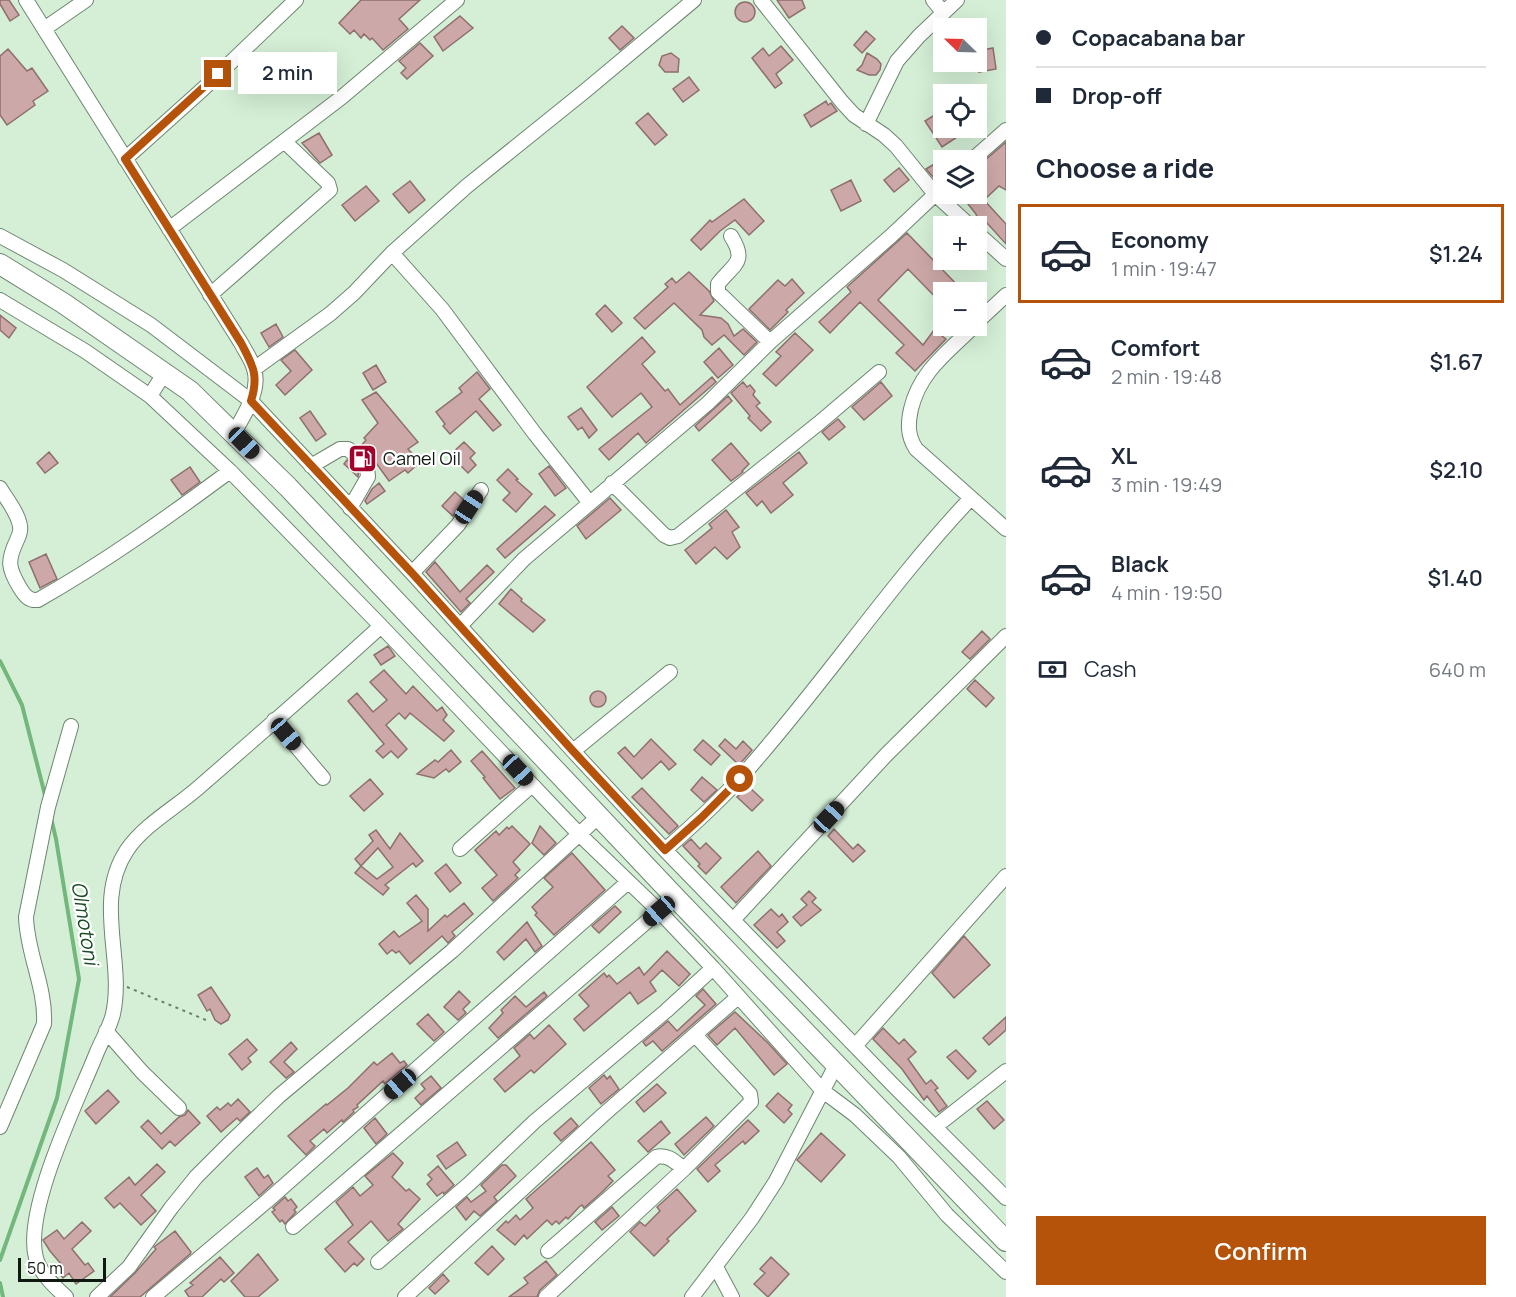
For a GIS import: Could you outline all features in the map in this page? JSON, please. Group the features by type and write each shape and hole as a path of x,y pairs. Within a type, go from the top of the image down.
{"highway":[{"path":"0,264 63,303 165,372 190,391 234,433 1006,1241"}],"street":[{"path":"26,0 241,343 254,369 256,379 251,401 234,433"},
{"path":"44,29 86,0"},
{"path":"125,159 203,89 296,0"},
{"path":"169,229 342,97 457,0"},
{"path":"254,369 330,314 354,293 392,253 466,186 694,0"},
{"path":"761,0 842,102 884,135 933,184"},
{"path":"933,0 943,12"},
{"path":"866,123 897,61 919,36 957,0"},
{"path":"983,150 1006,130"},
{"path":"210,295 330,190 328,183 284,141"},
{"path":"460,626 524,559 708,403 770,342 891,236 933,196"},
{"path":"951,204 961,216"},
{"path":"0,236 63,270 150,325 251,401 665,850 1006,1198"},
{"path":"731,236 738,248 739,257 735,267 718,285 718,292 770,342"},
{"path":"987,242 1006,259"},
{"path":"392,253 442,309 589,502"},
{"path":"987,313 1006,295"},
{"path":"0,300 85,351 150,396 230,471 579,834 659,911 823,1091 855,1115 899,1156 946,1215 1006,1272"},
{"path":"963,336 920,381 909,419 909,431 916,449 1006,529"},
{"path":"150,396 165,372"},
{"path":"612,483 664,534 670,538 678,536 801,438 879,372"},
{"path":"311,466 340,449 348,449 354,454"},
{"path":"350,508 368,477 367,468"},
{"path":"0,488 20,527 19,535 10,553 9,563 13,577 23,594 33,601 66,584 230,471"},
{"path":"412,573 458,525 481,490"},
{"path":"665,850 740,779 799,709 928,543 971,498"},
{"path":"66,1297 51,1283 36,1260 34,1240 36,1216 55,1154 112,1017 116,982 110,906 116,874 126,852 140,834 179,805 381,626"},
{"path":"733,920 886,755 1006,636"},
{"path":"573,751 670,672"},
{"path":"475,725 494,706"},
{"path":"274,720 323,778"},
{"path":"0,1127 44,1024 45,1008 26,932 26,918 48,807 71,726"},
{"path":"460,849 532,785"},
{"path":"97,1297 129,1267 171,1208 229,1144 321,1059 452,951 599,816"},
{"path":"855,1046 1006,876"},
{"path":"153,1297 267,1201 628,882"},
{"path":"293,1227 659,911"},
{"path":"378,1262 469,1184 534,1122 666,1011 713,968"},
{"path":"405,1297 603,1115 738,997"},
{"path":"106,1031 142,1072 179,1108"},
{"path":"546,1297 751,1102 750,1094 695,1035"},
{"path":"692,1297 752,1218 776,1181 836,1065"},
{"path":"935,1127 1006,1071"},
{"path":"548,1251 656,1157 662,1155 668,1157 684,1168"},
{"path":"716,1267 732,1297"}],"path":[{"path":"116,982 206,1020"}],"building":[{"path":"0,0 9,0 19,15 10,21"},
{"path":"361,0 420,0 399,19 408,29 383,50 372,38 370,40 364,34 361,38 354,30 350,34 339,23"},
{"path":"777,0 802,0 805,8 789,18"},
{"path":"745,2 752,5 755,12 752,19 745,22 738,19 735,12 738,5"},
{"path":"460,16 473,28 443,51 434,37"},
{"path":"622,26 634,38 620,50 609,38"},
{"path":"866,31 875,39 862,53 854,45"},
{"path":"420,43 433,56 407,79 401,73 406,68 399,61"},
{"path":"781,46 793,60 776,74 782,83 775,88 752,58 763,48 769,56"},
{"path":"993,48 996,69 987,71 987,49"},
{"path":"8,49 27,71 32,68 48,91 33,101 35,105 7,125 0,115 0,56"},
{"path":"671,53 679,59 678,72 665,72 659,65 662,56"},
{"path":"867,53 881,64 876,75 857,70"},
{"path":"689,77 699,90 683,102 673,89"},
{"path":"826,101 828,105 831,103 837,111 811,127 804,115"},
{"path":"648,113 667,135 655,145 636,123"},
{"path":"933,116 933,133 925,121"},
{"path":"319,133 332,155 320,163 302,143"},
{"path":"936,138 956,138 942,147"},
{"path":"1006,142 1006,190 999,186 987,197 987,158"},
{"path":"933,165 933,177 926,169"},
{"path":"899,168 909,180 894,192 884,180"},
{"path":"851,180 861,201 841,211 831,190"},
{"path":"410,181 425,200 409,213 393,194"},
{"path":"366,186 379,201 355,221 342,205"},
{"path":"744,199 764,221 749,235 735,220 701,250 691,240 710,220 712,222"},
{"path":"987,203 1006,224 1006,244 987,223 987,216 977,216 968,204"},
{"path":"907,233 933,260 933,270 943,270 954,282 933,282 933,295 908,269 878,300 923,345 933,331 933,336 942,336 946,339 915,371 896,353 904,345 860,302 830,333 819,322 851,292 847,287"},
{"path":"689,272 709,291 714,301 700,315 721,318 728,324 734,336 743,329 757,342 744,355 724,335 712,345 704,337 702,330 674,303 645,329 634,318 668,287 665,284 672,278 676,283"},
{"path":"792,279 804,293 770,330 749,309 778,280 785,286"},
{"path":"605,305 622,323 612,332 596,314"},
{"path":"0,315 16,328 9,338 0,330"},
{"path":"276,324 283,337 269,347 261,333"},
{"path":"795,333 813,350 776,386 763,374 781,356 776,352"},
{"path":"642,337 655,352 642,364 665,391 668,389 680,405 712,377 716,382 646,443 638,433 609,460 599,449 652,407 641,393 612,417 587,387"},
{"path":"719,348 733,365 718,378 704,362"},
{"path":"295,350 312,370 285,395 276,385 291,371 281,360"},
{"path":"376,365 386,382 373,390 363,373"},
{"path":"477,372 490,389 479,399 501,425 493,431 476,411 450,434 436,412 462,392 459,388"},
{"path":"743,382 755,391 753,395 760,403 756,406 771,422 761,431 748,418 750,416 731,393"},
{"path":"881,382 892,396 864,420 852,407"},
{"path":"376,392 418,442 408,449 420,462 408,473 405,470 389,481 374,460 361,461 358,477 344,464 347,460 353,463 361,459 363,451 360,447 366,440 364,438 378,423 362,400"},
{"path":"728,396 732,401 699,431 695,426"},
{"path":"581,408 597,430 589,438 582,427 578,430 568,417"},
{"path":"310,411 326,434 316,441 300,418"},
{"path":"838,419 845,427 829,440 822,432"},
{"path":"464,442 475,453 470,458 476,465 468,473 450,455"},
{"path":"731,443 749,464 731,481 712,460"},
{"path":"49,452 58,463 45,473 37,463"},
{"path":"799,452 807,463 783,483 793,495 771,513 762,501 757,506 746,493"},
{"path":"549,466 566,488 555,496 539,474"},
{"path":"190,467 200,482 182,495 171,480"},
{"path":"508,469 518,479 516,480 532,494 516,512 503,500 510,493 497,480"},
{"path":"379,483 385,491 367,504 365,501 372,489"},
{"path":"455,492 464,500 453,516 442,506"},
{"path":"610,498 621,510 586,539 577,526"},
{"path":"545,506 555,515 505,558 497,549"},
{"path":"726,510 739,527 732,532 740,547 727,559 715,547 696,564 685,550 712,528 709,524"},
{"path":"46,554 57,579 40,588 29,562"},
{"path":"435,562 460,592 487,565 494,572 466,599 470,603 461,612 426,572"},
{"path":"511,589 522,599 521,601 545,620 533,632 499,604"},
{"path":"982,631 990,639 970,659 962,652"},
{"path":"388,646 395,656 381,665 374,655"},
{"path":"384,670 406,694 413,686 437,711 442,707 447,715 443,720 454,731 444,741 410,713 405,719 399,713 386,725 407,749 398,758 391,751 383,758 376,751 384,744 348,701 357,693 373,712 387,700 370,682"},
{"path":"975,680 994,698 986,707 967,689"},
{"path":"598,691 606,699 598,707 590,699"},
{"path":"651,739 676,764 669,770 661,761 642,779 618,753 625,747 634,757"},
{"path":"725,739 736,749 743,741 752,750 739,765 719,746"},
{"path":"703,740 720,755 711,765 694,750"},
{"path":"451,750 461,762 449,772 446,769 434,778 417,774 435,760 438,762"},
{"path":"482,751 515,788 500,799 471,761"},
{"path":"702,777 717,790 704,802 691,790"},
{"path":"370,779 383,794 364,811 350,796"},
{"path":"748,786 763,800 752,811 737,797"},
{"path":"642,788 678,826 669,834 632,797"},
{"path":"512,826 530,844 513,862 520,870 515,875 518,878 493,901 482,888 497,875 475,850 496,831 499,835 507,827 509,829"},
{"path":"540,826 556,843 544,855 532,843"},
{"path":"834,829 853,849 858,844 865,851 853,862 828,836"},
{"path":"376,830 390,849 400,833 423,861 416,867 413,863 385,885 389,888 383,895 355,873 361,866 355,859 373,841 369,835","holes":["378,848 393,867 377,879 361,866"]},
{"path":"691,839 700,849 706,843 721,858 706,874 683,846"},
{"path":"758,851 771,866 736,903 721,887"},
{"path":"572,853 605,890 554,935 535,915 537,913 532,907 553,887 544,878"},
{"path":"446,864 461,883 450,892 435,873"},
{"path":"809,891 816,898 812,902 821,910 801,926 793,917 807,905 801,899"},
{"path":"416,895 428,909 428,931 445,915 447,917 464,903 473,914 452,932 455,936 448,943 442,936 410,964 399,951 396,953 392,950 387,954 379,944 394,931 399,937 422,921 407,903"},
{"path":"615,906 621,912 599,933 592,926"},
{"path":"771,909 779,917 782,914 788,922 777,932 785,941 777,948 754,925"},
{"path":"527,922 542,946 535,952 526,939 504,960 497,952"},
{"path":"964,936 990,965 954,998 932,973"},
{"path":"667,951 690,974 679,986 662,970 650,982 656,991 638,1004 630,992 584,1031 574,1019 589,1006 579,995 604,973 617,984 639,967 644,975"},
{"path":"211,987 230,1015 228,1020 221,1024 215,1020 210,1009 207,1011 198,995"},
{"path":"703,989 716,1004 662,1051 653,1041 646,1046 643,1042 668,1021 677,1031 705,1005 696,996"},
{"path":"459,991 470,1002 463,1009 466,1013 458,1020 444,1007"},
{"path":"544,992 547,996 498,1038 489,1028 503,1013 501,1010 515,996 526,1007"},
{"path":"735,1012 787,1064 774,1075 735,1028 717,1045 708,1035"},
{"path":"428,1014 444,1032 434,1041 417,1024"},
{"path":"1006,1017 1006,1030 989,1045 983,1038"},
{"path":"549,1025 566,1044 534,1073 531,1070 505,1092 494,1079 520,1056 514,1048 530,1034 534,1039"},
{"path":"883,1028 899,1044 904,1039 916,1052 908,1059 926,1084 931,1080 938,1088 935,1090 947,1106 939,1112 927,1096 924,1100 902,1069 873,1039"},
{"path":"247,1039 257,1050 248,1058 251,1062 242,1070 229,1054"},
{"path":"291,1042 297,1049 284,1062 294,1072 286,1078 270,1062"},
{"path":"956,1050 976,1071 968,1079 947,1057"},
{"path":"392,1053 400,1063 404,1061 407,1065 385,1084 383,1081 357,1105 354,1112 343,1122 342,1120 327,1133 324,1129 310,1141 315,1146 306,1155 288,1136 348,1088 374,1062 377,1065"},
{"path":"604,1075 607,1079 610,1076 619,1089 601,1104 589,1088"},
{"path":"431,1076 441,1088 421,1105 415,1098 425,1089 421,1084"},
{"path":"657,1084 666,1093 644,1112 636,1102"},
{"path":"108,1090 119,1102 96,1124 85,1111"},
{"path":"778,1093 792,1105 788,1110 792,1114 784,1123 766,1106"},
{"path":"238,1099 250,1112 240,1121 237,1118 221,1132 207,1116 217,1107 220,1110 228,1103 231,1106"},
{"path":"987,1101 1004,1120 994,1129 977,1109"},
{"path":"188,1110 200,1123 175,1146 170,1141 162,1149 141,1127 148,1120 161,1134"},
{"path":"706,1117 714,1126 684,1155 675,1144"},
{"path":"375,1118 387,1134 376,1144 364,1128"},
{"path":"571,1118 578,1126 561,1141 554,1133"},
{"path":"748,1120 759,1131 745,1144 743,1141 715,1165 720,1171 708,1182 697,1169"},
{"path":"661,1121 670,1133 648,1152 638,1141"},
{"path":"821,1133 845,1155 821,1182 797,1160"},
{"path":"457,1142 466,1155 446,1169 437,1156"},
{"path":"591,1142 615,1170 608,1176 613,1181 601,1193 584,1208 582,1205 579,1207 568,1219 566,1217 559,1224 556,1221 552,1225 547,1220 527,1239 524,1235 515,1245 497,1230 516,1215 520,1220 533,1208 526,1199"},
{"path":"393,1153 403,1163 392,1177 406,1191 409,1189 420,1199 398,1224 403,1229 388,1241 371,1221 348,1242 364,1259 357,1266 354,1263 345,1272 325,1249 353,1225 336,1202 353,1187 360,1196 373,1185 365,1176"},
{"path":"157,1164 165,1172 141,1195 156,1211 141,1225 120,1203 114,1208 105,1198 129,1177 135,1185"},
{"path":"502,1165 506,1165 516,1176 494,1197 497,1201 480,1216 474,1211 466,1220 456,1207 467,1197 471,1202 486,1191 481,1185"},
{"path":"438,1166 454,1185 444,1194 443,1192 437,1196 427,1184 432,1179 428,1175"},
{"path":"257,1168 264,1178 268,1175 273,1183 259,1196 245,1177"},
{"path":"677,1189 696,1211 667,1239 669,1241 654,1256 630,1232 640,1222 645,1226 660,1211 657,1207"},
{"path":"285,1197 288,1201 291,1199 297,1207 294,1210 296,1212 285,1224 282,1220 280,1222 272,1212 275,1210 273,1208"},
{"path":"612,1207 619,1216 602,1230 595,1222"},
{"path":"82,1222 91,1231 72,1249 85,1265 88,1263 94,1271 76,1284 69,1273 63,1278 56,1269 62,1265 43,1240 57,1230 64,1239"},
{"path":"175,1231 191,1252 190,1254 140,1297 110,1297 135,1273 156,1249 154,1247"},
{"path":"492,1246 504,1259 488,1275 475,1263"},
{"path":"258,1254 278,1280 258,1297 245,1297 231,1281"},
{"path":"220,1257 234,1273 224,1282 221,1279 202,1297 189,1297 185,1291 193,1285 190,1283"},
{"path":"771,1257 789,1274 768,1297 754,1284 765,1273 760,1269"},
{"path":"546,1261 557,1275 540,1290 537,1297 509,1297 528,1283 524,1278"},
{"path":"443,1274 449,1281 435,1294 429,1288"}],"waterway":[{"name":"Olmotoni","path":"0,661 22,705 46,799"},
{"name":"Olmotoni","path":"0,1260 57,1098 79,979 51,818"},
{"name":"Olmotoni","path":"0,1283 3,1297"}],"place":[{"name":"Camel Oil","path":"362,459"}],"route":[{"path":"218,74 125,159 241,343 254,369 256,379 251,401 665,850 740,779"}]}
